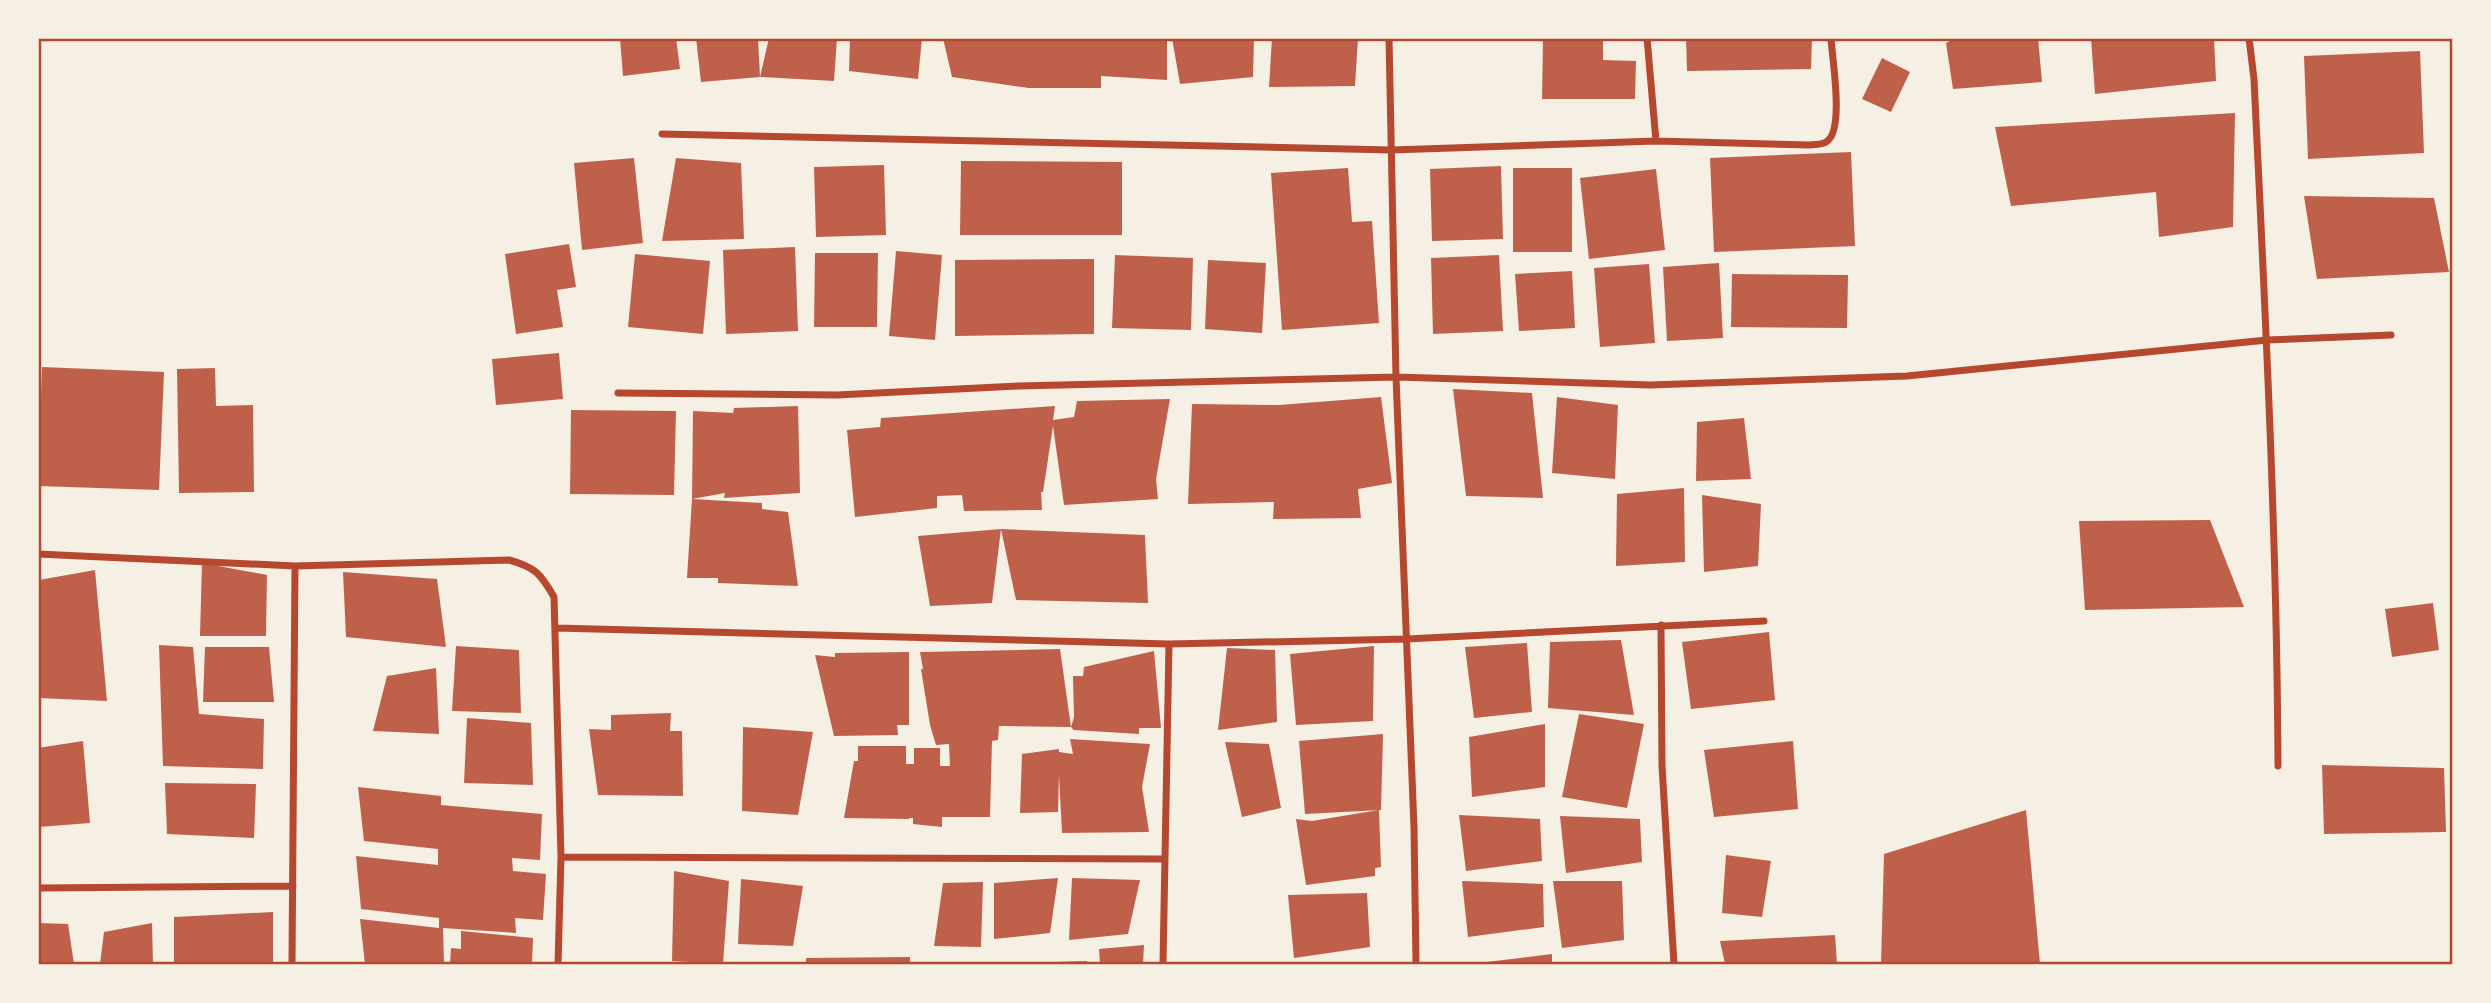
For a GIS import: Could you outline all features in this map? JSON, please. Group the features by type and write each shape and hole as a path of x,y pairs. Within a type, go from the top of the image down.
{"street":[{"path":"1389,38 1396,377 1416,964"},
{"path":"1647,38 1656,141"},
{"path":"662,134 1392,150 1656,141 1810,145 1826,143 1833,136 1837,121 1831,38"},
{"path":"2249,38 2254,79 2267,340 2277,622 2278,766"},
{"path":"618,393 837,396 1020,386 1396,377 1650,385 1908,376 2267,340 2392,335"},
{"path":"38,554 295,565 509,560 529,566 543,578 554,597 561,858 558,964"},
{"path":"292,964 295,565"},
{"path":"556,628 1169,644 1407,639 1764,621"},
{"path":"1661,625 1662,766 1674,964"},
{"path":"1163,964 1169,644"},
{"path":"561,858 1164,859"},
{"path":"38,888 293,886"}],"building":[{"path":"620,38 676,38 680,69 623,76"},
{"path":"696,38 758,38 760,77 701,82"},
{"path":"769,38 837,38 834,81 760,77"},
{"path":"850,38 922,38 918,79 849,71"},
{"path":"943,38 1167,38 1167,80 1101,76 1101,88 1029,88 952,77"},
{"path":"1172,38 1254,38 1253,77 1180,84"},
{"path":"1272,38 1358,38 1355,86 1269,87"},
{"path":"1543,38 1603,38 1603,60 1636,61 1635,99 1542,99"},
{"path":"1686,38 1812,38 1811,69 1687,71"},
{"path":"1956,38 2038,38 2042,82 1953,89 1946,43"},
{"path":"2091,38 2214,38 2216,81 2095,94"},
{"path":"2420,51 2424,153 2308,159 2304,56"},
{"path":"1882,58 1910,72 1891,112 1862,99"},
{"path":"2235,113 2233,227 2159,237 2156,192 2011,206 1995,127"},
{"path":"1851,152 1855,246 1714,252 1710,158"},
{"path":"634,158 643,243 582,250 574,163"},
{"path":"676,158 741,163 744,239 662,241"},
{"path":"961,161 1122,162 1122,235 960,235"},
{"path":"884,165 886,235 816,237 814,167"},
{"path":"1501,166 1503,239 1432,241 1430,169"},
{"path":"1348,168 1352,222 1372,221 1379,323 1282,330 1271,173"},
{"path":"1513,168 1572,168 1572,252 1513,252"},
{"path":"1656,169 1665,250 1589,259 1580,178"},
{"path":"2304,196 2434,198 2449,272 2317,279"},
{"path":"569,244 576,287 557,290 563,327 516,334 505,254"},
{"path":"795,247 798,331 726,334 723,250"},
{"path":"896,251 942,255 935,340 889,336"},
{"path":"815,253 878,253 877,327 814,327"},
{"path":"635,254 710,261 703,334 628,327"},
{"path":"1115,255 1193,258 1191,330 1112,328"},
{"path":"1499,255 1503,331 1433,334 1431,258"},
{"path":"1094,259 1094,334 955,336 955,260"},
{"path":"1208,260 1266,263 1262,333 1205,329"},
{"path":"1719,263 1723,338 1667,341 1663,267"},
{"path":"1649,264 1655,343 1600,347 1594,268"},
{"path":"1572,271 1575,328 1519,331 1515,274"},
{"path":"1732,274 1848,275 1847,328 1731,327"},
{"path":"559,353 563,399 496,405 492,359"},
{"path":"42,367 164,372 159,490 38,486"},
{"path":"215,368 216,406 253,405 254,492 179,493 177,369"},
{"path":"1453,389 1532,393 1543,498 1466,496"},
{"path":"1381,397 1392,483 1358,489 1361,518 1273,519 1274,502 1188,504 1192,404 1279,405"},
{"path":"1557,397 1618,405 1615,479 1552,473"},
{"path":"1170,399 1156,479 1158,499 1064,505 1053,426 1041,492 1042,510 964,511 962,495 937,496 937,508 855,517 847,430 880,427 881,418 1055,406 1053,420 1074,417 1077,401"},
{"path":"798,406 800,493 724,498 725,493 692,499 693,411 733,413 734,408"},
{"path":"571,410 676,411 674,495 570,494"},
{"path":"1744,418 1751,479 1696,481 1697,422"},
{"path":"1684,488 1685,562 1616,566 1617,494"},
{"path":"1702,495 1761,504 1758,566 1704,572"},
{"path":"692,499 762,503 762,509 788,512 798,586 718,583 718,578 687,578"},
{"path":"2210,520 2244,607 2085,610 2079,521"},
{"path":"1001,529 1145,535 1148,603 1016,600"},
{"path":"1001,529 992,603 930,606 918,536"},
{"path":"202,563 267,575 266,636 200,636"},
{"path":"95,570 107,701 38,698 39,580"},
{"path":"343,572 437,579 446,647 346,637"},
{"path":"2433,603 2439,650 2392,657 2385,609"},
{"path":"1769,632 1775,700 1691,709 1682,642"},
{"path":"1621,640 1634,715 1548,708 1550,642"},
{"path":"1527,643 1532,712 1474,718 1465,647"},
{"path":"159,645 193,647 199,714 264,719 263,769 163,766"},
{"path":"456,646 519,650 521,713 452,711"},
{"path":"1374,646 1373,721 1296,725 1290,654"},
{"path":"205,647 269,647 274,702 203,702"},
{"path":"1227,648 1275,650 1277,722 1218,730"},
{"path":"1060,649 1071,727 999,726 998,740 992,741 990,817 942,817 942,827 913,824 913,818 844,818 854,761 858,761 858,746 906,746 906,764 914,764 914,748 940,748 940,766 950,766 949,744 936,745 930,725 920,652"},
{"path":"1154,651 1161,728 1139,728 1139,734 1074,730 1071,727 1074,717 1073,676 1083,676 1084,667"},
{"path":"909,652 909,725 897,725 898,735 834,736 815,655 835,657 835,653"},
{"path":"436,668 439,734 373,731 387,676"},
{"path":"671,713 670,731 682,731 683,796 598,795 589,729 611,730 611,715"},
{"path":"1579,714 1644,724 1627,808 1562,797"},
{"path":"467,718 531,723 533,785 464,783"},
{"path":"1545,724 1545,787 1472,797 1469,737"},
{"path":"743,727 813,732 798,815 742,811"},
{"path":"1383,734 1381,810 1305,814 1299,741"},
{"path":"1070,739 1150,744 1142,787 1149,832 1062,833 1059,775 1058,812 1020,813 1022,754 1059,749 1059,752 1073,754"},
{"path":"83,741 90,823 38,827 38,748"},
{"path":"1793,741 1798,809 1714,817 1704,750"},
{"path":"1225,742 1269,744 1281,808 1242,817"},
{"path":"2322,765 2444,768 2446,832 2324,834"},
{"path":"165,783 256,784 254,838 167,834"},
{"path":"358,787 441,796 441,805 542,814 540,860 512,858 513,871 546,874 543,920 515,918 516,933 443,928 444,964 365,964 360,919 439,928 439,918 361,909 356,856 438,865 438,849 364,841"},
{"path":"1379,810 1381,867 1375,868 1375,876 1306,885 1296,819 1312,821"},
{"path":"2026,810 2040,964 1881,964 1884,854"},
{"path":"1459,815 1540,819 1542,861 1466,871"},
{"path":"1560,816 1640,819 1642,862 1566,873"},
{"path":"1726,855 1771,861 1762,917 1722,913"},
{"path":"674,871 729,881 723,964 672,961"},
{"path":"1058,878 1050,933 994,939 994,883"},
{"path":"1072,878 1140,880 1128,934 1069,940"},
{"path":"741,879 803,886 793,946 738,944"},
{"path":"1462,881 1543,884 1544,927 1468,937"},
{"path":"1553,881 1622,881 1624,940 1562,948"},
{"path":"983,882 981,947 934,946 943,883"},
{"path":"1367,893 1370,947 1294,958 1288,895"},
{"path":"273,912 273,964 174,964 174,917"},
{"path":"38,923 68,924 74,964 38,964"},
{"path":"152,923 153,964 100,964 104,932"},
{"path":"461,931 533,938 532,964 450,964 451,948 461,949"},
{"path":"1835,935 1837,964 1725,964 1720,941"},
{"path":"1144,945 1143,964 1100,964 1099,949"},
{"path":"1552,954 1552,964 1478,964 1478,963"},
{"path":"910,957 910,964 806,964 806,958"},
{"path":"1087,961 1087,964 1056,964 1056,962"}]}
